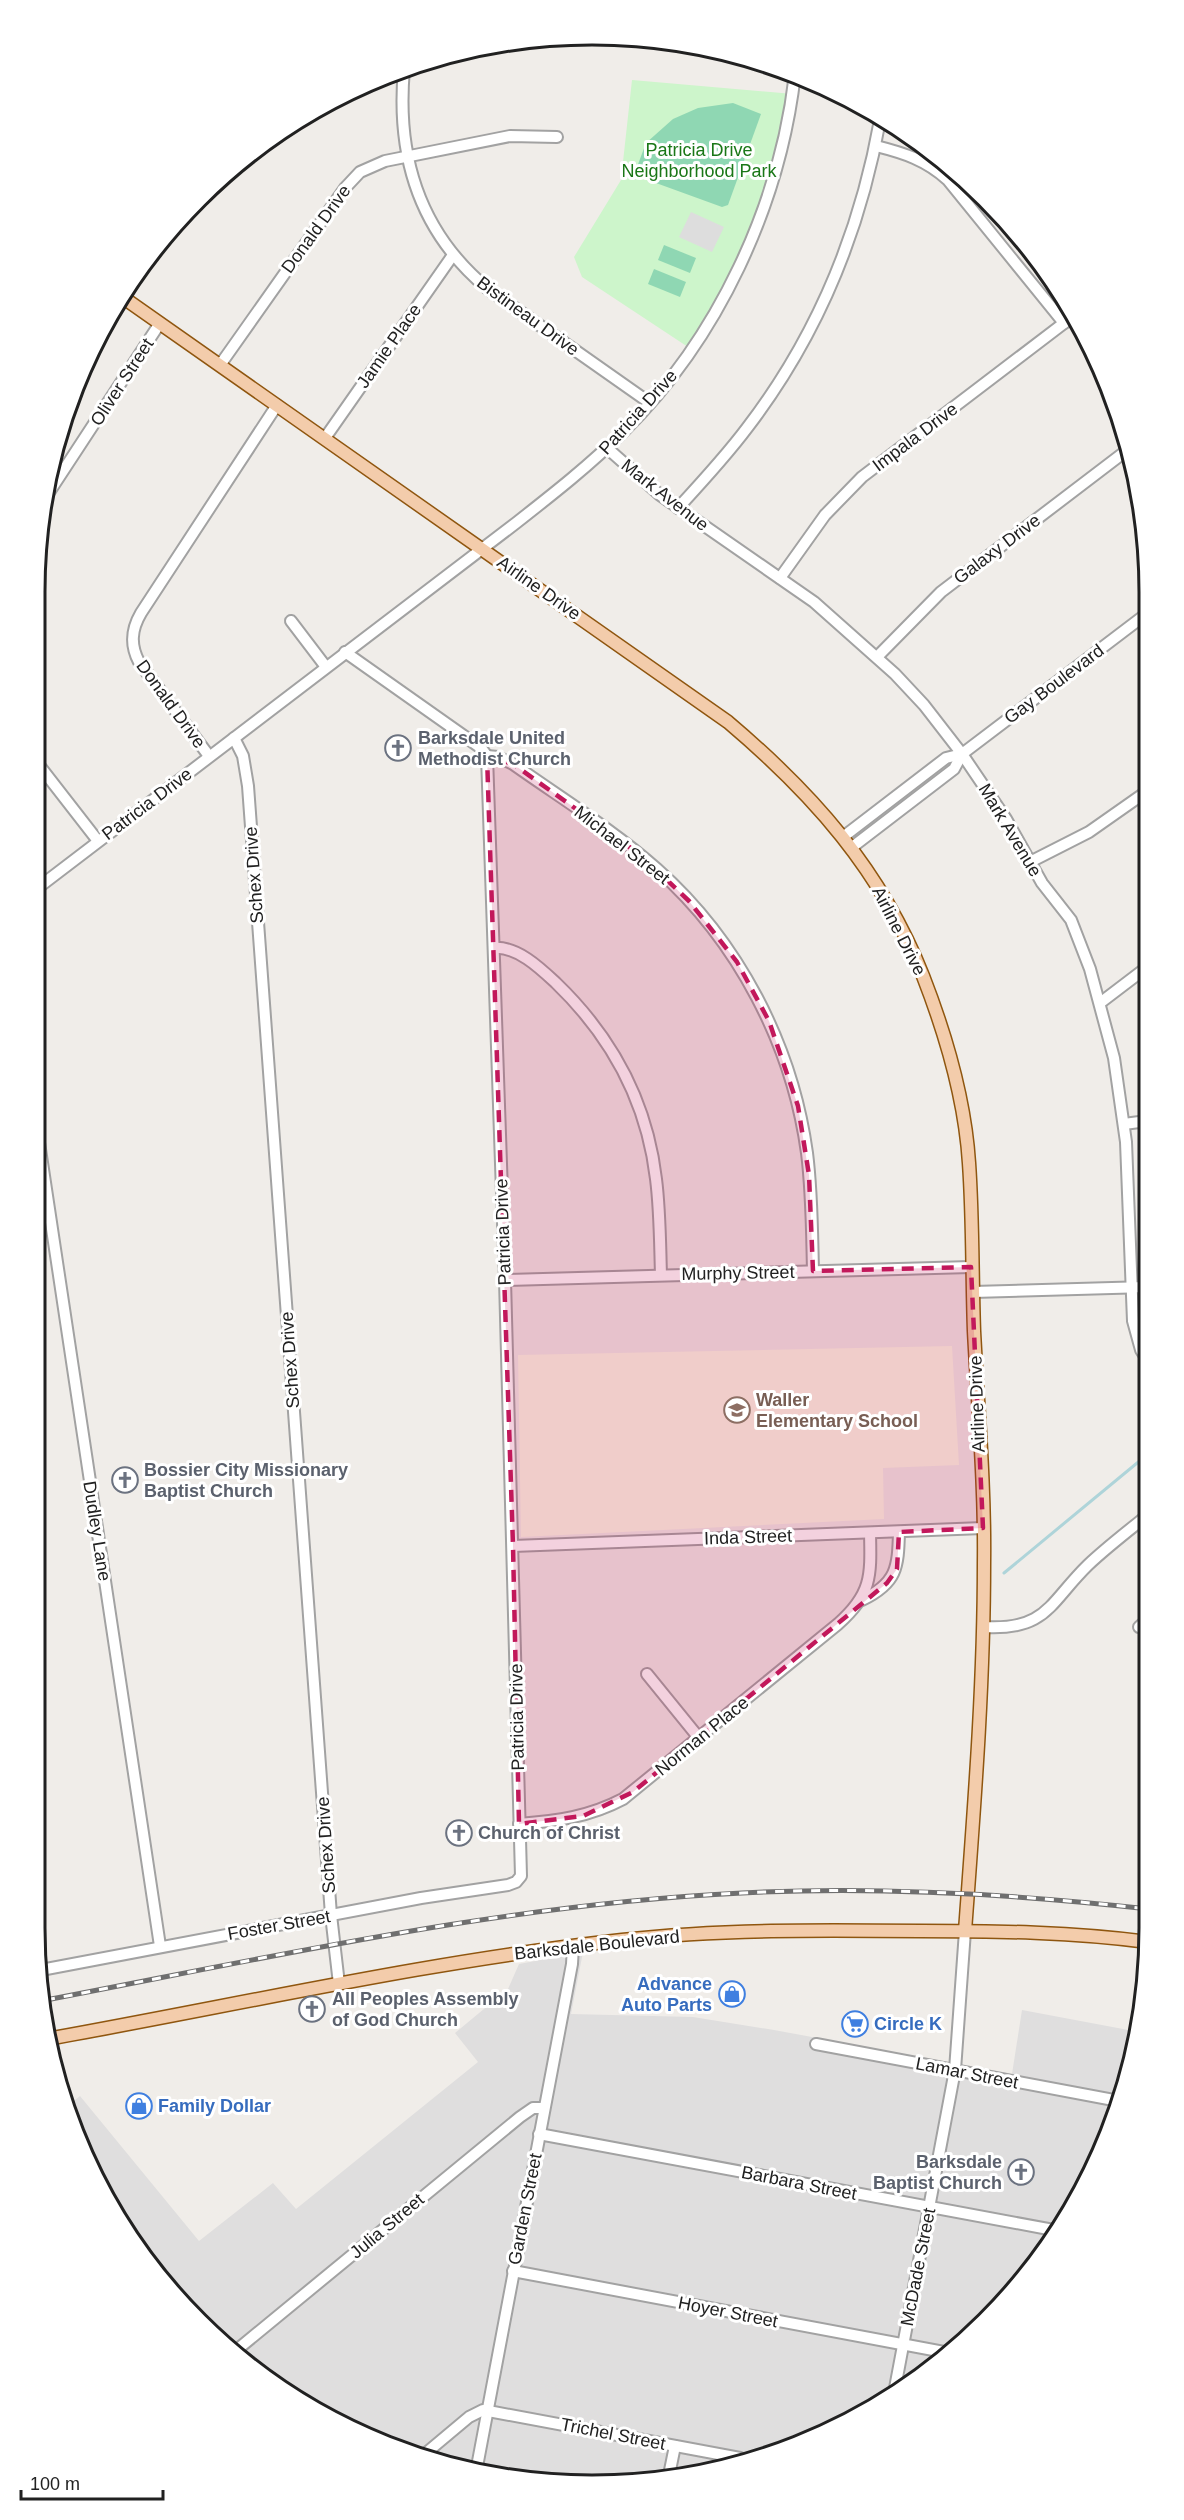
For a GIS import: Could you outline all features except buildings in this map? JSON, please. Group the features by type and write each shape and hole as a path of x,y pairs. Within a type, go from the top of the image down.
{"main road":[{"name":"Airline Drive","path":"129,301 728,722 793,779 843,837 892,910 922,973 945,1039 954,1075 969,1161 971,1267 984,1559 983,1627 965,1931"},
{"name":"Barksdale Boulevard","path":"57,2037 460,1962 674,1935 760,1931 965,1931 1072,1935 1139,1941"}],"street":[{"name":"Bistineau Drive","path":"404,79 402,116 406,156 413,183 423,206 453,255 488,289 650,403"},
{"name":"Patricia Drive","path":"45,882 482,548 607,448 650,403 686,357 708,323 746,252 766,201 779,154 793,84"},
{"path":"678,508 748,427 777,386 805,338 846,250 865,189 879,126"},
{"name":"Donald Drive","path":"220,365 353,178 378,163 510,135 558,137"},
{"path":"876,146 914,156 948,180 1063,314"},
{"name":"Jamie Place","path":"325,438 453,255"},
{"name":"Impala Drive","path":"780,578 825,515 848,490 878,464 1067,321"},
{"name":"Oliver Street","path":"57,480 160,323"},
{"name":"Donald Drive","path":"209,756 139,662 133,646 133,630 141,613 277,405"},
{"name":"Mark Avenue","path":"607,448 678,508 814,602 877,657 924,705 962,754 1001,810 1042,884 1065,912 1076,931 1100,1003 1114,1058 1124,1124 1132,1288 1135,1330 1139,1343"},
{"name":"Galaxy Drive","path":"877,657 941,592 1121,455"},
{"name":"Gay Boulevard","path":"843,837 946,758 962,754 1139,620"},
{"path":"291,621 326,667"},
{"path":"345,652 481,748 486,756"},
{"name":"Schex Drive","path":"234,738 243,756 248,786 331,1915 339,1984"},
{"name":"Gay Boulevard","path":"851,848 954,769 962,754"},
{"name":"Patricia Drive","path":"486,756 513,1546 521,1872 516,1882"},
{"name":"Michael Street","path":"486,756 498,757 513,765 642,856 689,901 737,962 769,1021 787,1066 798,1106 809,1175 813,1271"},
{"path":"45,774 98,842"},
{"path":"1030,862 1089,832 1139,797"},
{"path":"494,948 503,948 517,953 559,986 600,1033 630,1084 648,1136 656,1177 661,1275"},
{"path":"1100,1003 1139,973"},
{"path":"1124,1124 1139,1122"},
{"name":"Dudley Lane","path":"45,1189 160,1947"},
{"name":"Murphy Street","path":"505,1280 971,1267"},
{"path":"972,1292 1139,1288"},
{"path":"983,1627 1012,1626 1042,1615 1060,1599 1088,1565 1139,1522"},
{"name":"Inda Street","path":"513,1546 982,1528"},
{"name":"Norman Place","path":"519,1824 570,1819 592,1813 633,1792 846,1617 862,1600 880,1590 892,1577 898,1559 899,1532"},
{"name":"Norman Place","path":"862,1600 870,1572 870,1533"},
{"path":"647,1674 699,1738"},
{"name":"Foster Street","path":"47,1969 444,1894 505,1886 516,1882"},
{"name":"McDade Street","path":"896,2383 955,2070 965,1931"},
{"name":"Garden Street","path":"478,2462 572,1964 573,1946"},
{"name":"Lamar Street","path":"816,2044 1111,2100"},
{"name":"Julia Street","path":"241,2347 520,2116 534,2108 544,2108"},
{"name":"Barbara Street","path":"539,2134 1049,2229"},
{"name":"Hoyer Street","path":"513,2271 938,2351"},
{"path":"430,2450 469,2417 487,2411"},
{"name":"Trichel Street","path":"487,2411 732,2456"},
{"path":"670,2469 675,2446"}],"highlighted area":[{"path":"487,756 513,764 642,856 689,901 737,962 769,1021 798,1106 809,1175 813,1271 971,1267 983,1528 899,1532 897,1569 887,1583 633,1792 583,1816 519,1824 513,1546"}],"shaded area":[{"path":"691,212 724,227 712,252 679,237"},
{"name":"Waller Elementary School","path":"952,1346 959,1465 883,1468 884,1519 521,1537 518,1355"},
{"path":"583,1952 571,2014 693,2017 1012,2074 1022,2010 1129,2030 1110,2104 1083,2170 1066,2202 1026,2261 1003,2289 979,2315 925,2362 866,2402 834,2419 768,2446 699,2464 663,2470 628,2474 556,2474 485,2464 416,2446 350,2419 318,2402 259,2362 205,2315 158,2261 137,2232 101,2170 73,2101 80,2096 199,2241 273,2183 296,2209 478,2062 455,2033 508,1989 519,1964"}],"green space":[{"name":"Patricia Drive Neighborhood Park","path":"632,80 793,94 773,179 746,252 691,349 582,277 574,257 621,180"},
{"path":"733,103 761,114 728,205 722,207 634,175 646,143 673,119 698,108"},
{"path":"664,245 696,258 690,273 658,260"},
{"path":"654,269 686,282 680,297 648,284"}],"waterway":[{"path":"1004,1573 1139,1461"}],"railway":[{"path":"50,1999 392,1934 567,1908 654,1899 742,1893 844,1890 1048,1899 1139,1908"}],"place":[{"name":"Barksdale United Methodist Church","path":"398,748"},
{"name":"Waller Elementary School","path":"737,1410"},
{"name":"Bossier City Missionary Baptist Church","path":"125,1480"},
{"name":"Church of Christ","path":"459,1833"},
{"name":"Advance Auto Parts","path":"732,1994"},
{"name":"All Peoples Assembly of God Church","path":"312,2009"},
{"name":"Circle K","path":"855,2024"},
{"name":"Family Dollar","path":"139,2106"},
{"name":"Barksdale Baptist Church","path":"1021,2172"}]}
